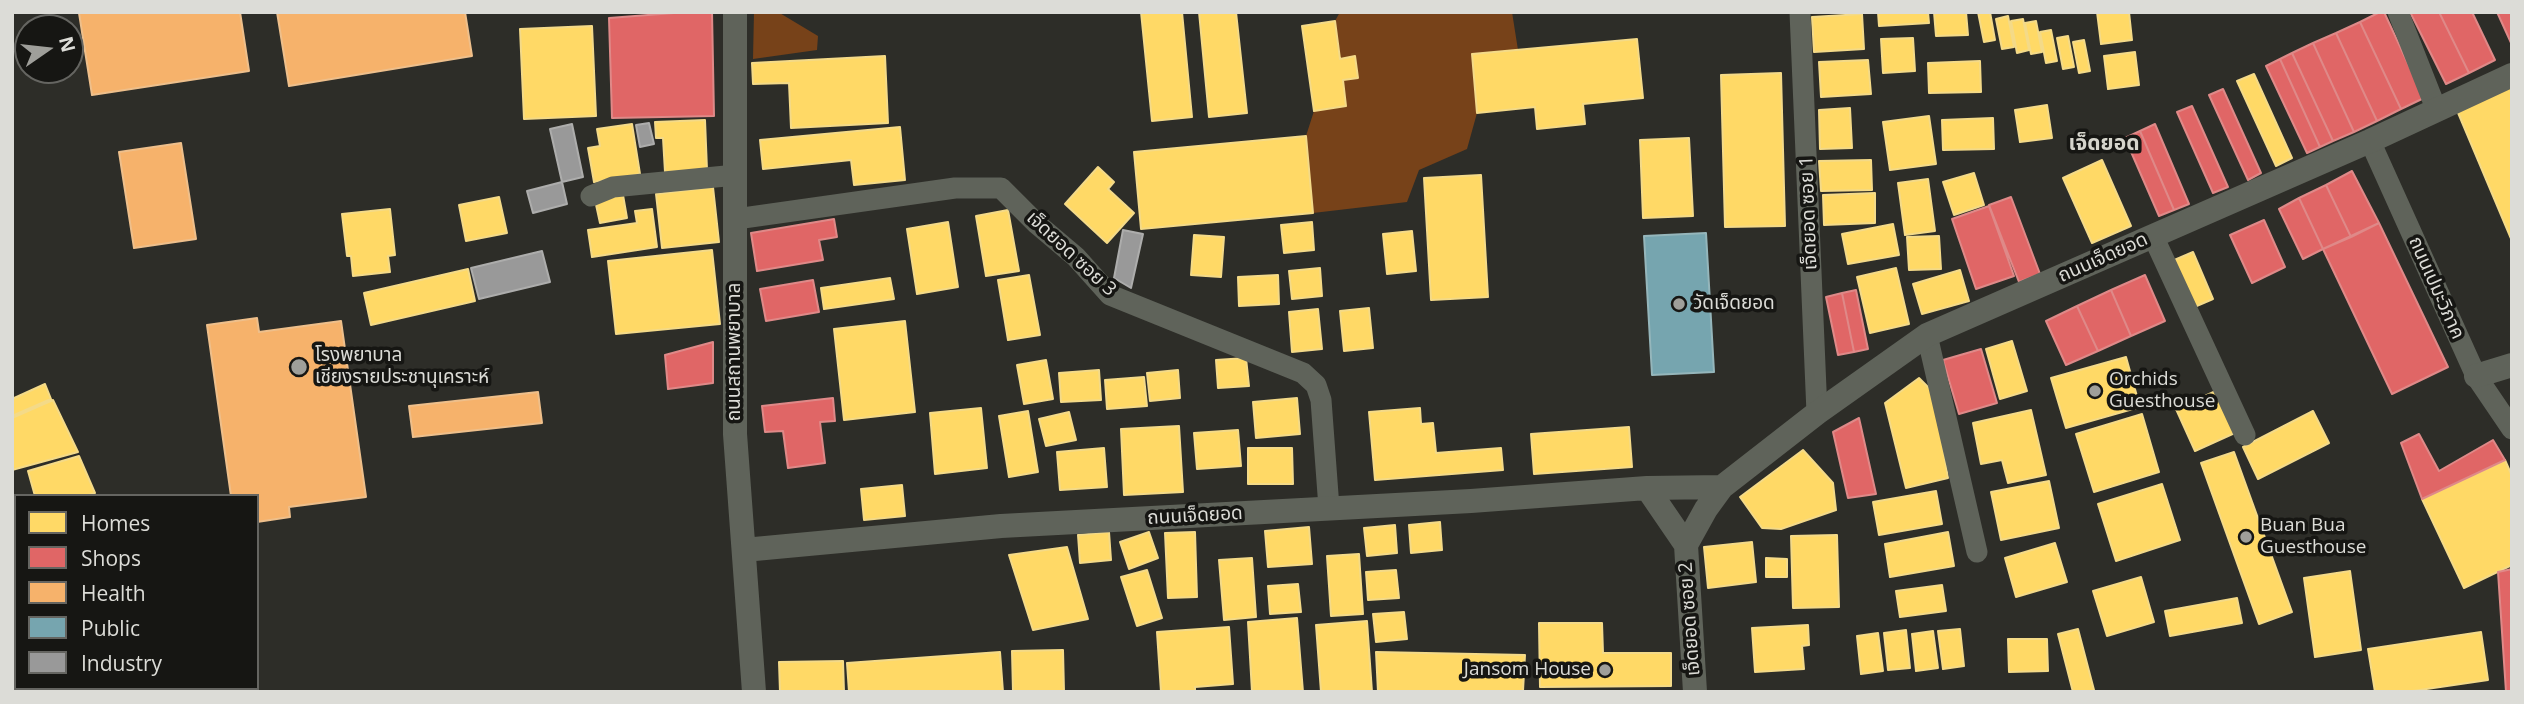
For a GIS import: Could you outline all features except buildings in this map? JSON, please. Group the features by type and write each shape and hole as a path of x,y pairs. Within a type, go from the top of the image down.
{"street":[{"name":"ถนนสถานพยาบาล","path":"735,12 735,434 754,692"},
{"name":"เจ็ดยอด ซอย 1","path":"1800,12 1817,413"},
{"path":"2398,12 2437,111"},
{"name":"ถนนเจ็ดยอด","path":"1686,545 1706,509 1722,488 1817,413 1927,335 2370,141 2512,75"},
{"name":"ถนนเปมะวิภาค","path":"2370,141 2476,376 2512,429"},
{"path":"591,196 613,187 736,175"},
{"name":"เจ็ดยอด ซอย 3","path":"736,219 955,188 1001,188 1037,224 1076,257 1110,295 1303,373 1316,386 1321,400 1329,508"},
{"path":"2153,236 2245,435"},
{"path":"1927,335 1977,552"},
{"path":"2476,376 2512,365"},
{"path":"1647,488 1686,545"},
{"name":"ถนนเจ็ดยอด","path":"744,550 1001,526 1471,501 1647,488 1722,488"},
{"name":"เจ็ดยอด ซอย 2","path":"1686,545 1695,692"}],"shaded area":[{"path":"754,12 778,12 818,36 817,50 753,59"},
{"path":"1340,12 1512,12 1518,50 1472,55 1477,113 1467,149 1419,170 1407,202 1313,213 1306,136 1314,111 1346,106 1343,80 1355,57 1340,59 1335,21"},
{"path":"14,616 12,686 12,617"},
{"path":"72,690 194,692 73,692"}],"place":[{"name":"วัดเจ็ดยอด","path":"1679,304"},
{"name":"โรงพยาบาล เชียงรายประชานุเคราะห์","path":"299,367"},
{"name":"Orchids Guesthouse","path":"2095,391"},
{"name":"Buan Bua Guesthouse","path":"2246,537"},
{"name":"Jansom House","path":"1605,670"}],"district":[{"name":"เจ็ดยอด","path":"2104,144"}]}
